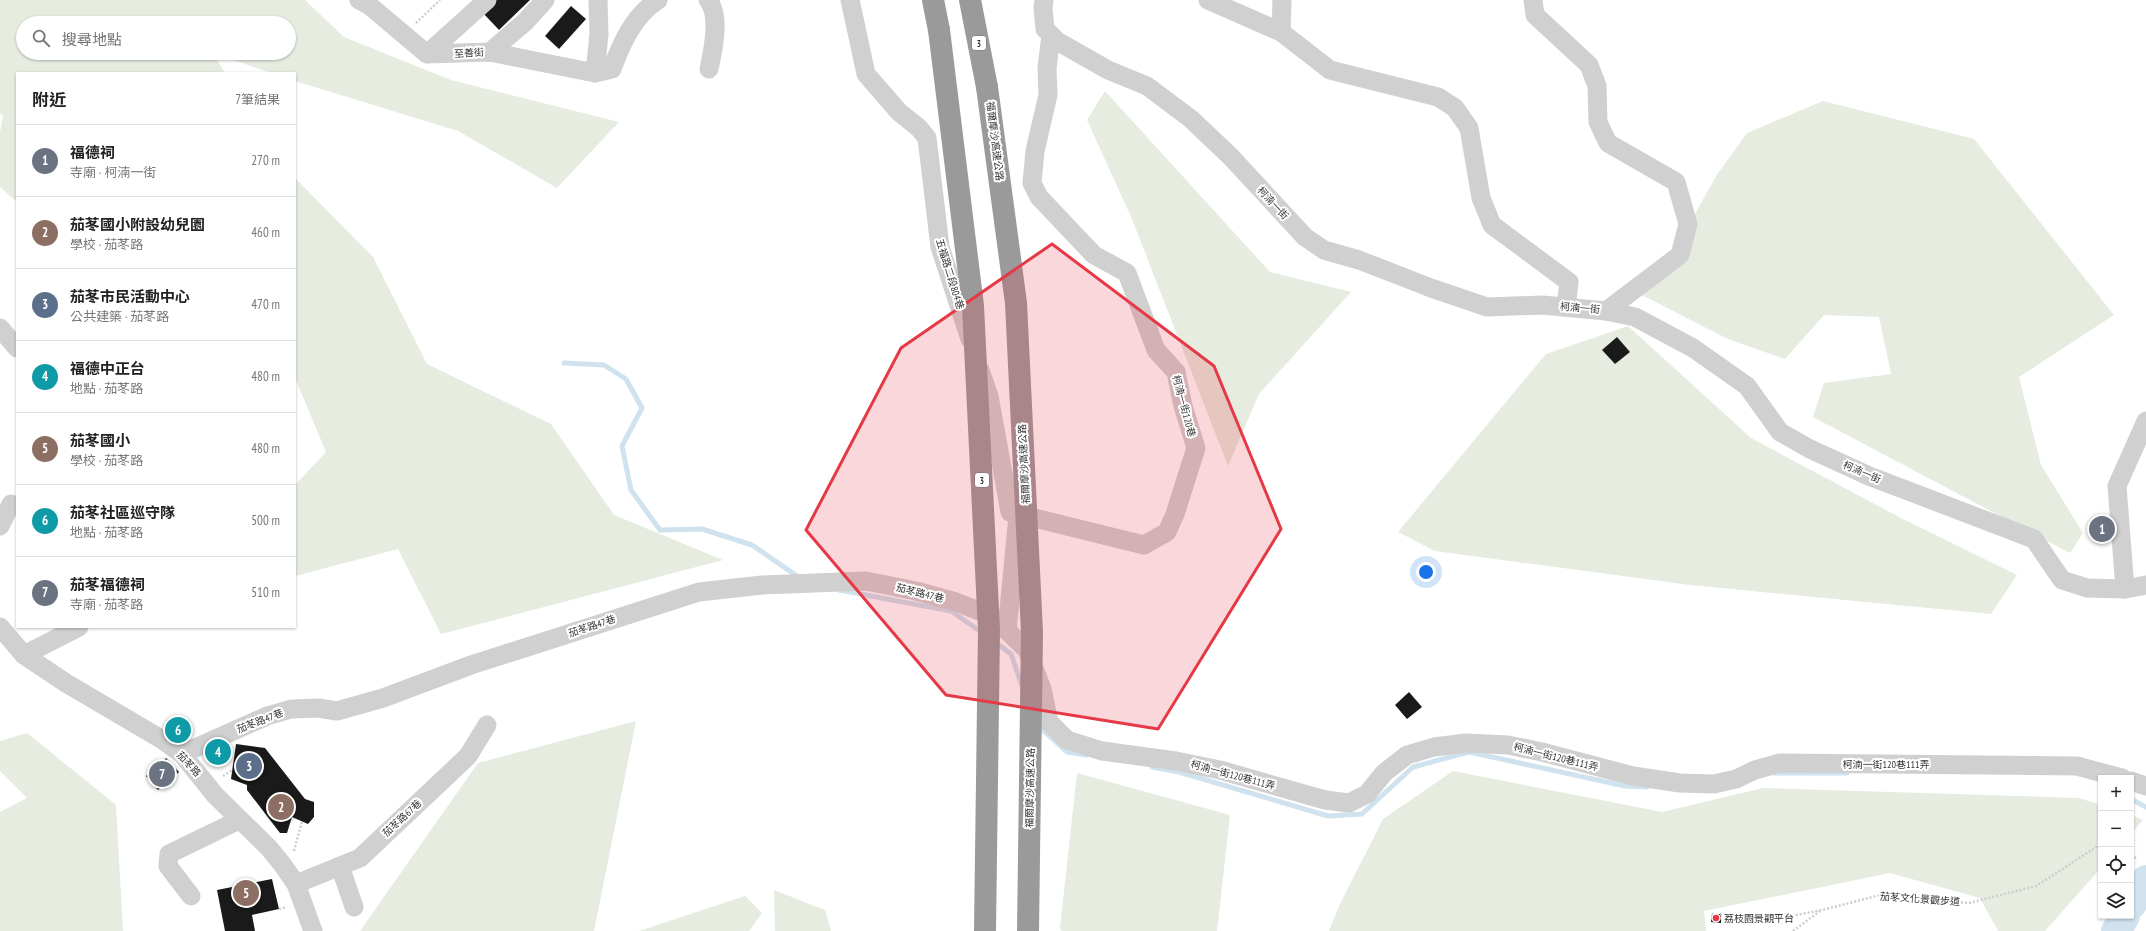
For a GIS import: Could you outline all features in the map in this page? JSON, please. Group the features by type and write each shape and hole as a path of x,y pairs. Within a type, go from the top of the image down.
{"highway":[{"name":"3","path":"933,0 939,30 973,306 989,630 986,931"},
{"name":"福爾摩沙高速公路","path":"970,0 987,87 1016,303 1032,632 1028,931"}],"street":[{"path":"360,0 370,6 427,54 487,0"},
{"path":"490,52 525,22 545,0"},
{"path":"598,0 599,34 595,73 612,69 620,46 638,18 658,0"},
{"path":"708,0 712,5 715,41 709,69"},
{"name":"五福路二段804巷","path":"850,0 866,74 899,112 919,128 927,138 940,247 989,396 1010,512 1018,515"},
{"path":"1044,0 1043,8 1046,29 1051,35"},
{"path":"1208,0 1281,32 1330,70 1438,97 1455,108 1468,128 1481,198 1492,225 1569,282 1566,307"},
{"path":"1281,32 1282,0"},
{"path":"1533,0 1535,15 1589,66 1597,86 1598,122 1608,144 1676,182 1688,224 1680,255 1606,311"},
{"name":"柯湳一街120巷","path":"1018,515 1144,545 1167,532 1175,514 1196,448 1183,406 1176,372 1156,350 1126,273 1094,255 1039,197 1032,183 1035,151 1048,95 1047,68 1051,35"},
{"name":"柯湳一街","path":"1051,35 1057,41 1108,70 1147,86 1191,118 1231,157 1305,237 1324,250 1359,260 1431,288 1487,307 1542,305 1606,311 1635,316 1694,348 1748,386 1780,432 1810,449 1868,476 2034,539 2062,580 2086,588 2125,589 2146,585"},
{"name":"至善街","path":"427,54 490,52 595,73"},
{"path":"0,328 16,347"},
{"path":"2125,589 2117,486 2146,421"},
{"path":"0,526 11,504"},
{"path":"1007,631 1018,515"},
{"name":"茄苳路47巷","path":"182,754 267,716 292,709 318,708 337,711 363,704 478,663 699,592 762,584 866,581 916,591 956,602 992,616 1007,631"},
{"name":"茄苳路","path":"0,627 24,655 66,683 161,739 182,754 215,795 239,820 270,848 282,864 296,884 313,931"},
{"path":"24,655 77,628"},
{"name":"柯湳一街120巷111弄","path":"1007,631 1027,650 1042,689 1049,722 1067,740 1102,751 1176,761 1220,770 1325,800 1349,803 1367,794 1384,773 1407,755 1434,747 1466,743 1508,745 1542,752 1633,776 1680,783 1714,784 1736,779 1755,770 1788,763 2077,766 2111,775"},
{"name":"茄苳路67巷","path":"296,884 360,858 468,756 487,725"},
{"path":"2134,782 2146,786"},
{"path":"191,896 168,866 169,854 239,820"},
{"path":"340,866 354,907"}],"path":[{"path":"419,20 440,0"},
{"path":"219,778 232,770"},
{"path":"282,864 294,852 302,821"},
{"name":"茄苳文化景觀步道","path":"1822,910 1880,895 1969,903 2036,886 2098,846"},
{"path":"1712,914 1786,917 1822,910"},
{"path":"1793,931 1822,910"}],"highlighted area":[{"path":"1052,244 1214,366 1281,529 1158,729 946,695 806,530 901,348"}],"shaded area":[{"path":"0,0 305,0 344,37 451,80 619,122 557,188 458,131 296,81 296,72 268,72 234,60 296,60 296,16 16,16 16,60 217,60 224,72 16,72 16,201 0,187 0,132 3,116 0,113"},
{"path":"1105,91 1270,272 1351,292 1259,394 1228,466 1132,219 1087,120"},
{"path":"1823,101 1974,139 2114,315 2019,377 2041,465 2083,533 2070,553 1813,417 1824,383 1891,374 1879,317 1824,315 1785,359 1728,339 1626,287 1662,274 1716,176 1747,133"},
{"path":"296,179 373,257 427,364 551,424 614,515 723,560 441,634 398,549 296,576 296,484 326,452 296,380"},
{"path":"1628,326 1751,438 1901,518 2017,575 1991,614 1690,585 1435,551 1398,532 1546,354"},
{"path":"636,721 594,931 360,931 478,763"},
{"path":"27,733 116,805 123,931 0,931 0,812 27,798 0,771 0,741"},
{"path":"1453,771 1662,812 1763,788 2079,798 2098,804 2098,871 2045,931 1998,931 1980,898 1890,873 1704,911 1706,931 1329,931 1339,906 1383,819"},
{"path":"1077,773 1230,815 1217,931 1062,931 1060,928"},
{"path":"2134,816 2143,820 2134,830"},
{"path":"774,890 825,910 831,931 775,931"},
{"path":"745,896 762,913 749,931 639,931"}],"building":[{"path":"496,0 530,0 499,30 483,13"},
{"path":"571,6 586,19 559,49 545,36"},
{"path":"1617,337 1630,352 1615,364 1602,350"},
{"path":"2103,519 2112,526 2101,539 2092,532"},
{"path":"1409,692 1422,707 1407,719 1395,705"},
{"path":"174,720 188,728 181,739 167,732"},
{"path":"224,742 230,756 212,763 207,749"},
{"path":"236,744 265,748 305,799 314,802 314,817 308,824 292,817 287,833 280,833 247,790 247,785 231,779"},
{"path":"166,758 179,772 158,790 146,776"},
{"path":"272,879 279,909 252,915 255,931 225,931 217,890"},
{"name":"荔枝園景觀平台","path":"1712,914 1721,914 1721,923 1711,922"}],"waterway":[{"path":"564,363 604,365 626,379 642,408 622,446 631,490 660,530 702,529 752,545 800,578"},
{"path":"839,590 951,611 984,634"},
{"path":"995,642 1011,654 1022,686"},
{"path":"1037,725 1067,752 1087,755"},
{"path":"1152,767 1179,772 1328,816 1362,814 1413,767 1469,752 1625,786 1647,787"},
{"path":"1773,773 1847,773"},
{"path":"2134,801 2146,807"},
{"path":"2134,900 2146,880"},
{"path":"2116,931 2123,919"}],"place":[{"name":"福德祠","path":"2102,529"},
{"name":"茄苳社區巡守隊","path":"178,730"},
{"name":"福德中正台","path":"218,752"},
{"name":"茄苳市民活動中心","path":"249,766"},
{"name":"茄苳福德祠","path":"162,774"},
{"name":"茄苳國小附設幼兒園","path":"281,807"},
{"name":"茄苳國小","path":"246,893"},
{"name":"荔枝園景觀平台","path":"1716,918"}]}
